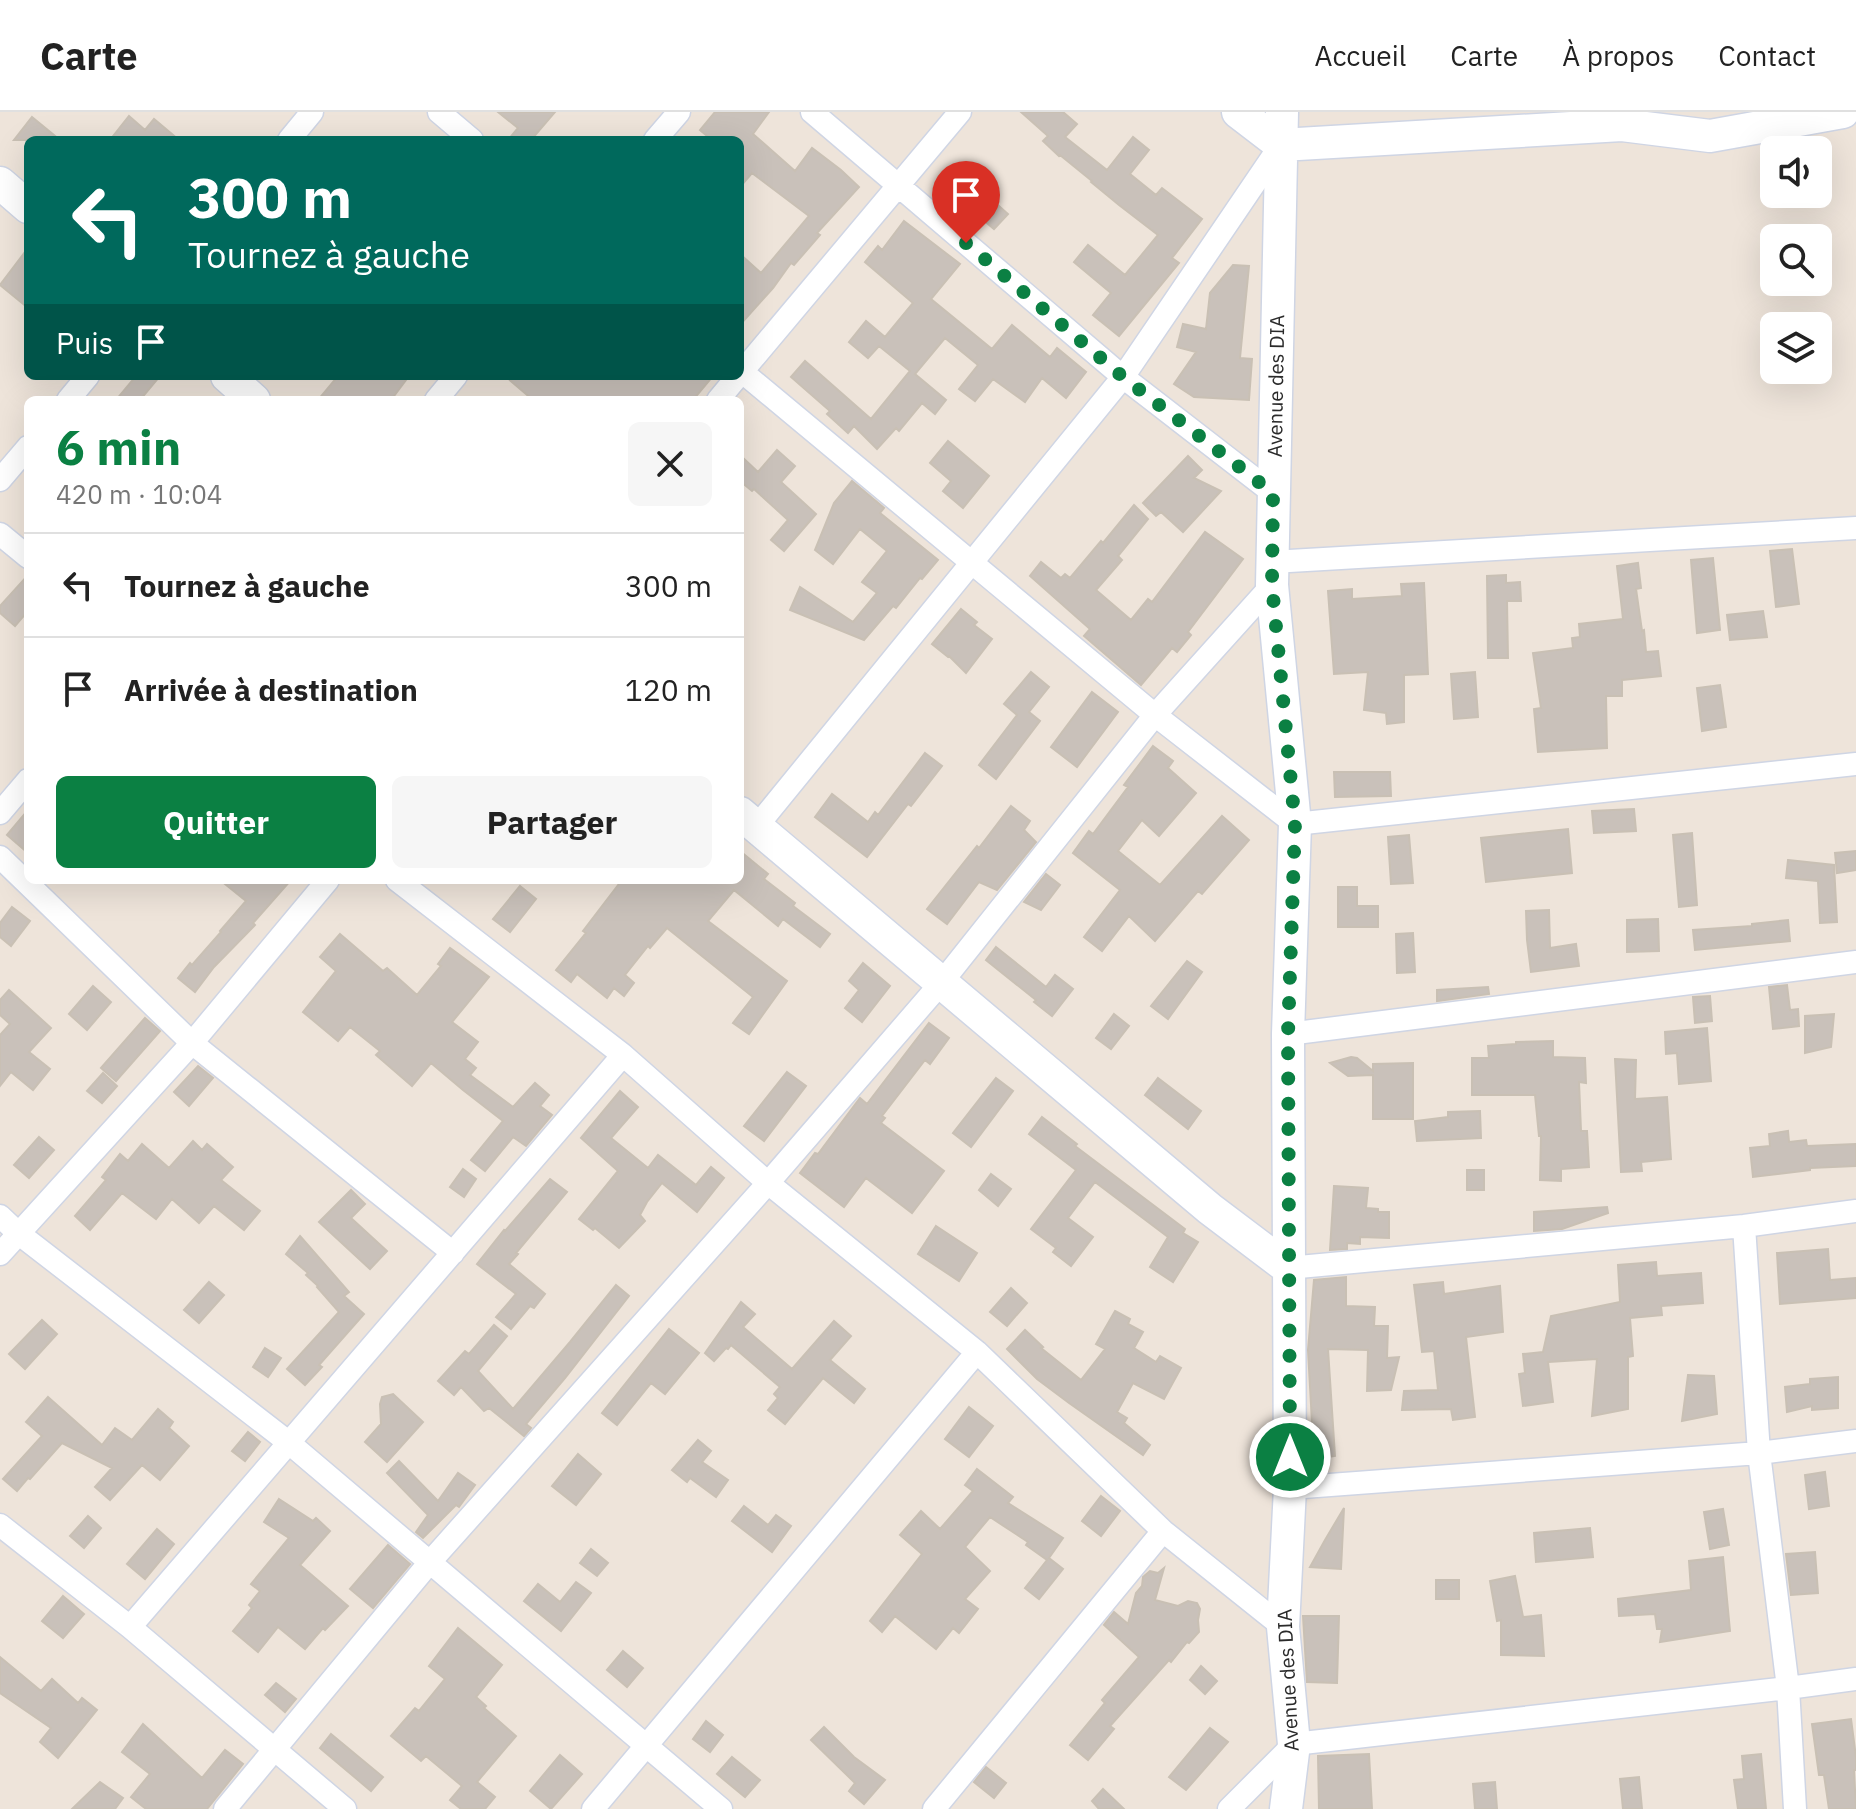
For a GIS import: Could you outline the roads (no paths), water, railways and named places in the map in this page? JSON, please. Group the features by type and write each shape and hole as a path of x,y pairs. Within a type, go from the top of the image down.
{"street":[{"path":"292,136 312,112"},
{"path":"439,112 467,136"},
{"path":"658,136 679,112"},
{"path":"812,112 1123,377 1273,493"},
{"path":"744,368 960,112"},
{"path":"1238,112 1281,145 1620,116 1710,136 1843,112"},
{"name":"Avenue des DIA","path":"1282,112 1272,573 1295,824 1288,1034 1290,1488 1283,1627 1294,1744 1286,1809"},
{"path":"1281,145 1123,377 971,563 748,819 1210,1209 1288,1268 1744,1226 1856,1211"},
{"path":"0,183 24,204"},
{"path":"744,376 1155,715 1295,824 1856,764"},
{"path":"71,396 85,380"},
{"path":"232,380 250,396"},
{"path":"439,396 453,380"},
{"path":"721,396 734,380"},
{"path":"0,480 24,452"},
{"path":"225,1809 430,1562 768,1183 942,982 1272,573 1856,528"},
{"path":"0,534 24,554"},
{"path":"0,813 24,785"},
{"path":"0,857 24,880"},
{"path":"28,884 192,1043 453,1253"},
{"path":"0,1254 192,1043 325,884"},
{"path":"402,884 623,1055 768,1183 977,1352 1163,1531 1283,1627"},
{"path":"1288,1034 1856,962"},
{"path":"130,1627 623,1055"},
{"path":"0,1216 288,1442 721,1809"},
{"path":"1744,1226 1759,1453 1788,1688 1795,1809"},
{"path":"593,1809 977,1352"},
{"path":"1290,1488 1759,1453 1856,1441"},
{"path":"0,1525 130,1627 345,1809"},
{"path":"934,1809 1163,1531"},
{"path":"1229,1809 1294,1744 1856,1679"}]}
